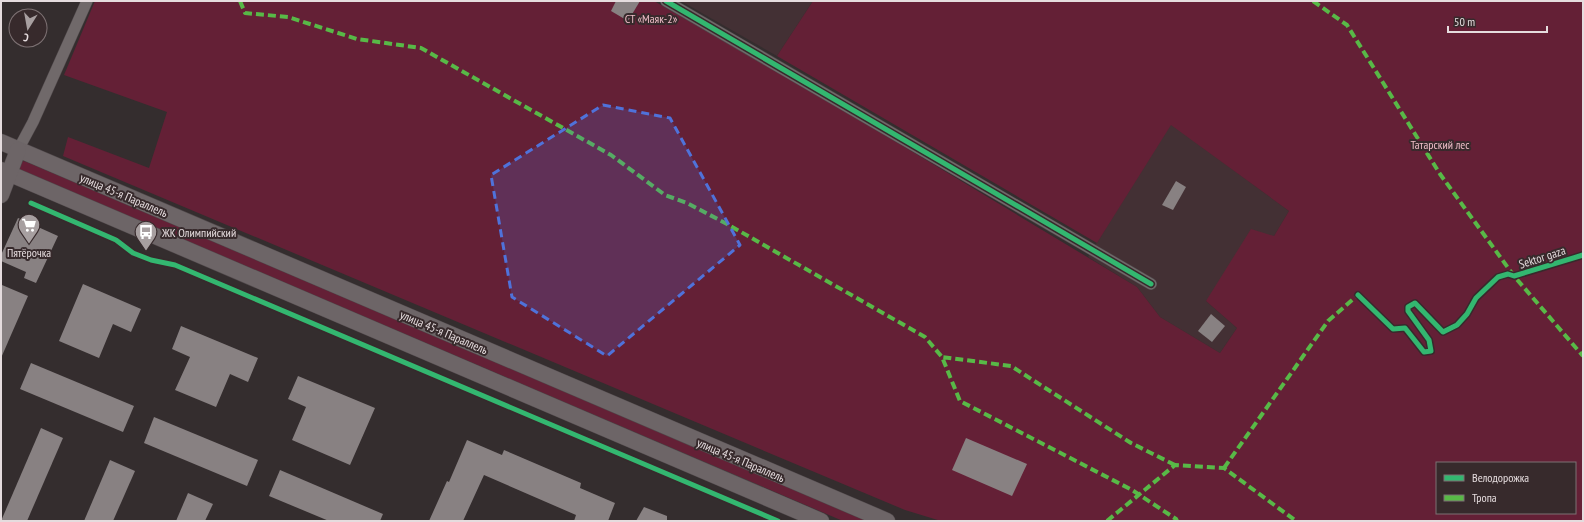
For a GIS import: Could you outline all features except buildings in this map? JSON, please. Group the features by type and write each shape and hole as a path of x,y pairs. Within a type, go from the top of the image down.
{"main road":[{"name":"улица 45-я Параллель","path":"1,142 887,521"},
{"path":"1,195 5,172 18,150"},
{"name":"улица 45-я Параллель","path":"5,172 821,521"}],"street":[{"path":"18,150 33,122 86,1"},
{"path":"666,1 1151,284"}],"highlighted area":[{"path":"603,105 670,118 740,245 607,356 512,297 491,175"}],"shaded area":[{"path":"681,1 813,1 777,56"},
{"path":"1171,124 1289,211 1274,236 1206,301 1237,328 1220,353 1160,317 1137,287 1088,257"}],"green space":[{"path":"95,1 654,1 838,107 1137,287 1160,317 1220,353 1237,328 1206,301 1251,229 1274,236 1289,211 1171,125 1097,243 777,56 813,1 1583,1 1583,521 941,521 905,510 63,156 68,137 149,168 167,112 64,75"},
{"path":"23,161 873,521 843,521 20,170 18,168"}],"marked path":[{"path":"240,1 245,13 288,17 357,39 421,48 611,155 665,195 687,203 727,224 925,337 942,357"},
{"path":"1313,1 1347,25 1440,174 1514,276 1583,356"},
{"path":"1224,468 1328,321 1358,295"},
{"path":"1175,465 1131,443 1011,366 942,357 960,401 1132,490 1177,521"},
{"path":"1107,521 1175,465 1224,468 1296,521"}],"cycle path":[{"path":"666,1 1151,284"},
{"path":"31,203 116,240 133,253 151,260 175,265 778,521"},
{"name":"Sektor gaza","path":"1358,295 1393,329 1405,328 1424,352 1431,351 1429,340 1408,311 1408,307 1415,303 1443,332 1457,325 1467,314 1476,298 1498,277 1508,274 1514,276 1583,255"}],"place":[{"name":"Пятёрочка","path":"29,244"},
{"name":"ЖК Олимпийский","path":"146,252"}],"park label":[{"name":"СТ «Маяк-2»","path":"651,18"},
{"name":"Татарский лес","path":"1440,144"}]}
